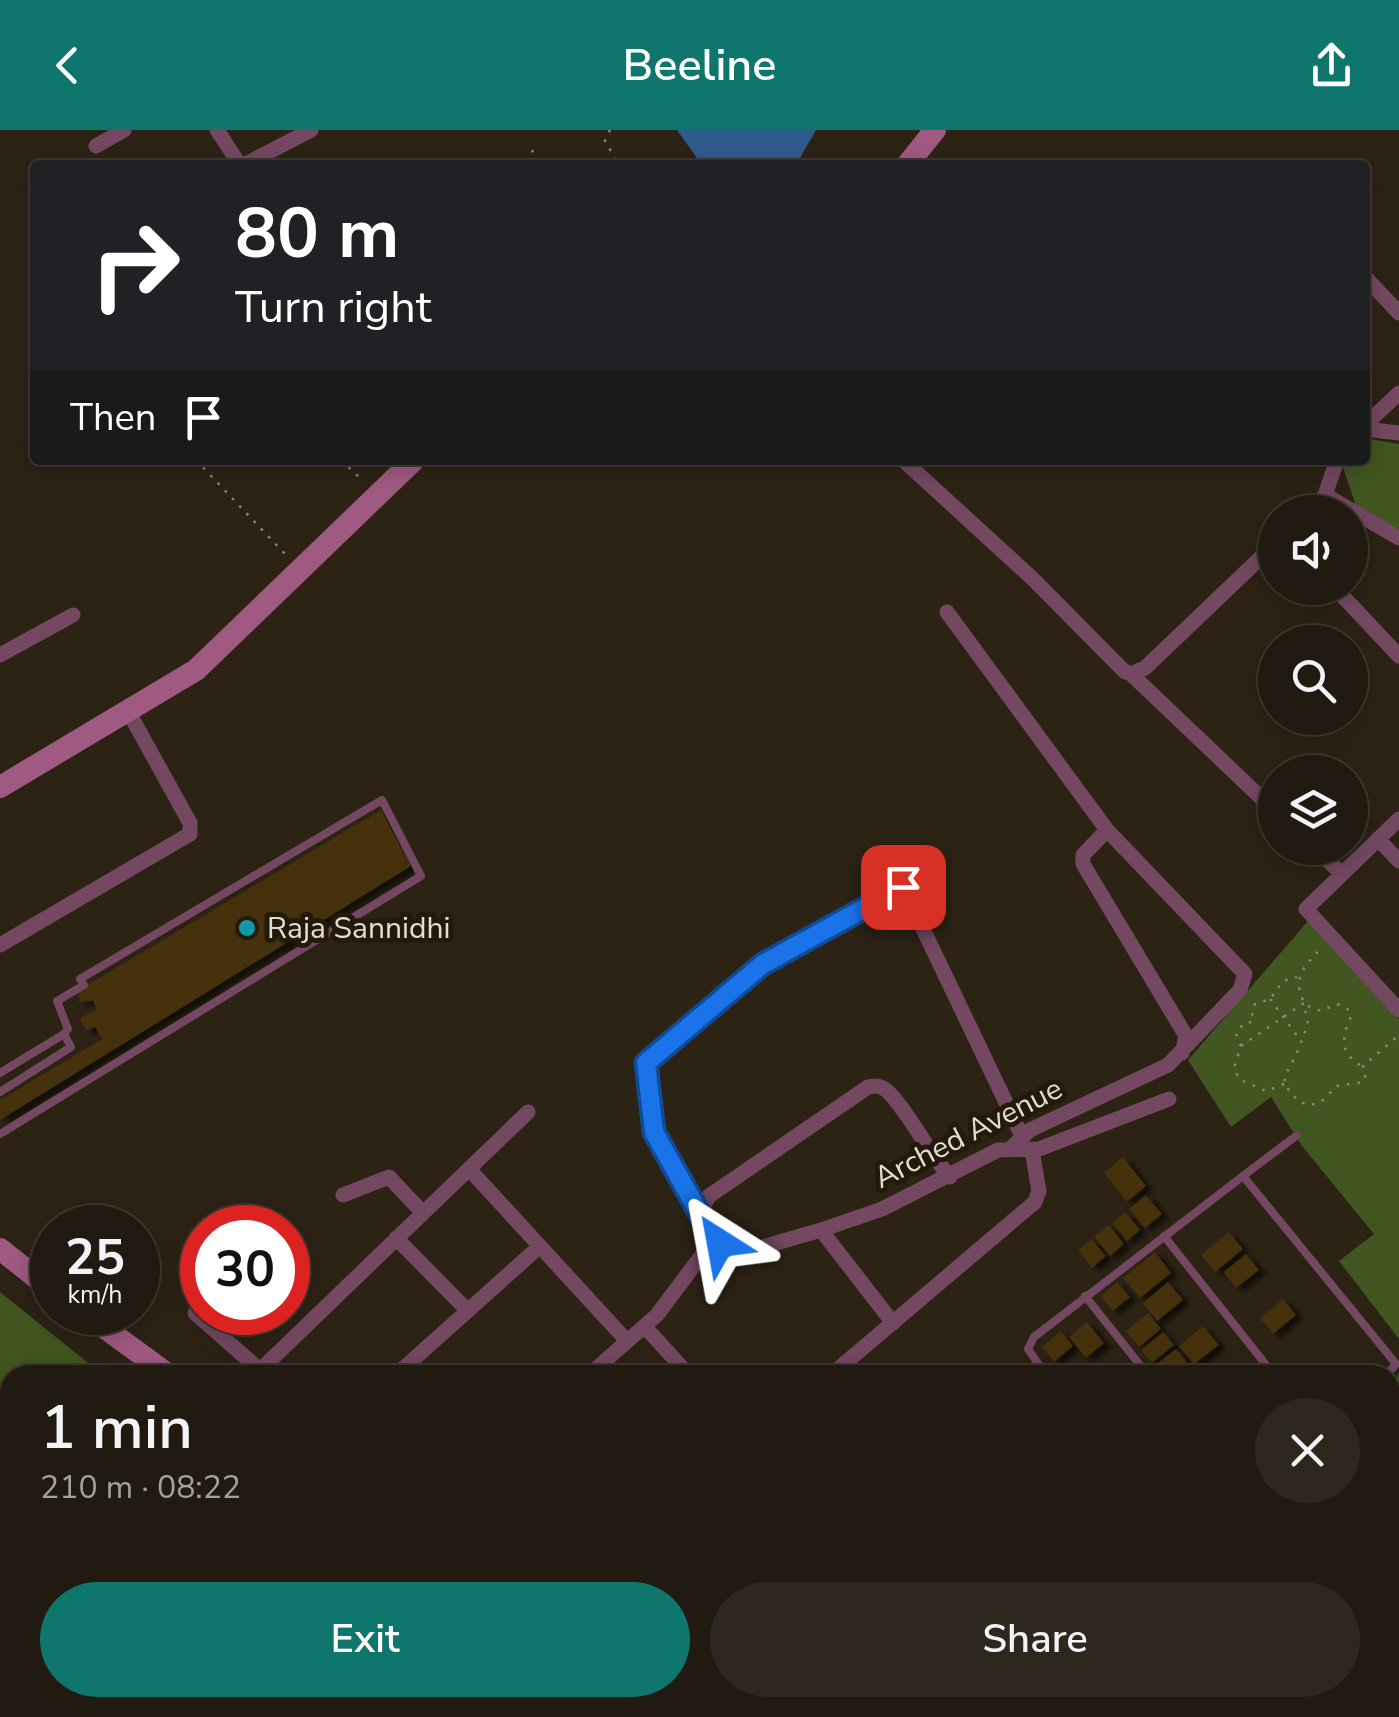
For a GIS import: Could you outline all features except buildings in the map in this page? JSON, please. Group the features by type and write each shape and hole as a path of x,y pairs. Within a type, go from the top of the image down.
{"street":[{"path":"96,146 124,130"},
{"path":"217,130 238,160"},
{"path":"252,160 311,130"},
{"path":"911,160 934,130"},
{"path":"1370,283 1399,314"},
{"path":"1370,420 1399,394"},
{"path":"1370,425 1399,433"},
{"path":"0,787 196,670 409,465"},
{"path":"909,465 1034,579 1124,671 1258,795"},
{"path":"1336,465 1324,494 1399,538"},
{"path":"1131,674 1144,668 1258,560"},
{"path":"1351,605 1399,656"},
{"path":"947,612 1107,830 1082,855 1083,864 1186,1036 1182,1053"},
{"path":"0,655 73,614"},
{"path":"0,945 190,834 190,823 128,710"},
{"path":"1399,820 1306,909 1399,1010"},
{"name":"Arched Avenue","path":"716,1243 760,1248 882,1209 998,1150 1027,1143 1168,1065 1182,1053 1240,990 1246,974 1107,830"},
{"path":"1378,839 1399,861"},
{"path":"1332,865 1342,874"},
{"path":"716,1243 654,1132 646,1063 763,964 903,887 1027,1143 1039,1190 1035,1202 843,1365"},
{"path":"716,1243 703,1207 709,1196 868,1087 882,1088 895,1098 930,1155 950,1177"},
{"path":"1027,1143 1169,1099"},
{"path":"265,1365 528,1112"},
{"path":"469,1168 627,1341"},
{"path":"343,1195 388,1177 423,1214"},
{"path":"820,1230 892,1323"},
{"path":"396,1238 468,1310"},
{"path":"599,1365 644,1327 716,1243"},
{"path":"407,1365 540,1246"},
{"path":"0,1249 30,1273"},
{"path":"644,1327 680,1365"},
{"path":"114,1335 155,1365"},
{"path":"217,1335 249,1365"}],"lane":[{"path":"0,1072 64,1034 68,1021 58,1001 84,986 80,979 382,800 422,876 0,1134"},
{"path":"0,1092 71,1047 64,1034"},
{"path":"1038,1365 1030,1354 1029,1343 1296,1136"},
{"path":"1242,1176 1395,1365"},
{"path":"1164,1236 1266,1365"},
{"path":"1085,1296 1140,1365"}],"path":[{"path":"610,130 606,141 616,160"},
{"path":"532,150 536,160"},
{"path":"201,465 301,570"},
{"path":"346,465 377,496"},
{"path":"1284,1084 1288,1064 1308,1025 1299,978 1331,936"},
{"path":"1241,1046 1236,1039 1237,1030 1244,1023 1253,1022 1255,1004 1270,999 1282,981 1299,978"},
{"path":"1270,999 1299,1038"},
{"path":"1284,1084 1266,1090 1240,1079 1234,1068 1241,1046 1304,1002"},
{"path":"1284,1084 1299,1102 1316,1104 1337,1086 1363,1082 1366,1074 1344,1048 1351,1017 1346,1007 1332,1004 1321,1011 1304,1002"},
{"path":"1363,1066 1399,1035"}],"green space":[{"path":"1370,439 1399,444 1399,529 1368,512 1368,495 1352,495 1344,465 1370,465"},
{"path":"1308,921 1399,1019 1399,1339 1339,1261 1374,1234 1302,1146 1271,1097 1231,1127 1188,1060"},
{"path":"0,1292 30,1316 30,1335 53,1335 91,1365 0,1365"}],"water":[{"path":"677,130 816,130 799,160 698,160"}],"place":[{"name":"Raja Sannidhi","path":"247,928"}],"route":[{"path":"720,1243 716,1243 654,1132 646,1063 763,964 903,887"}]}
